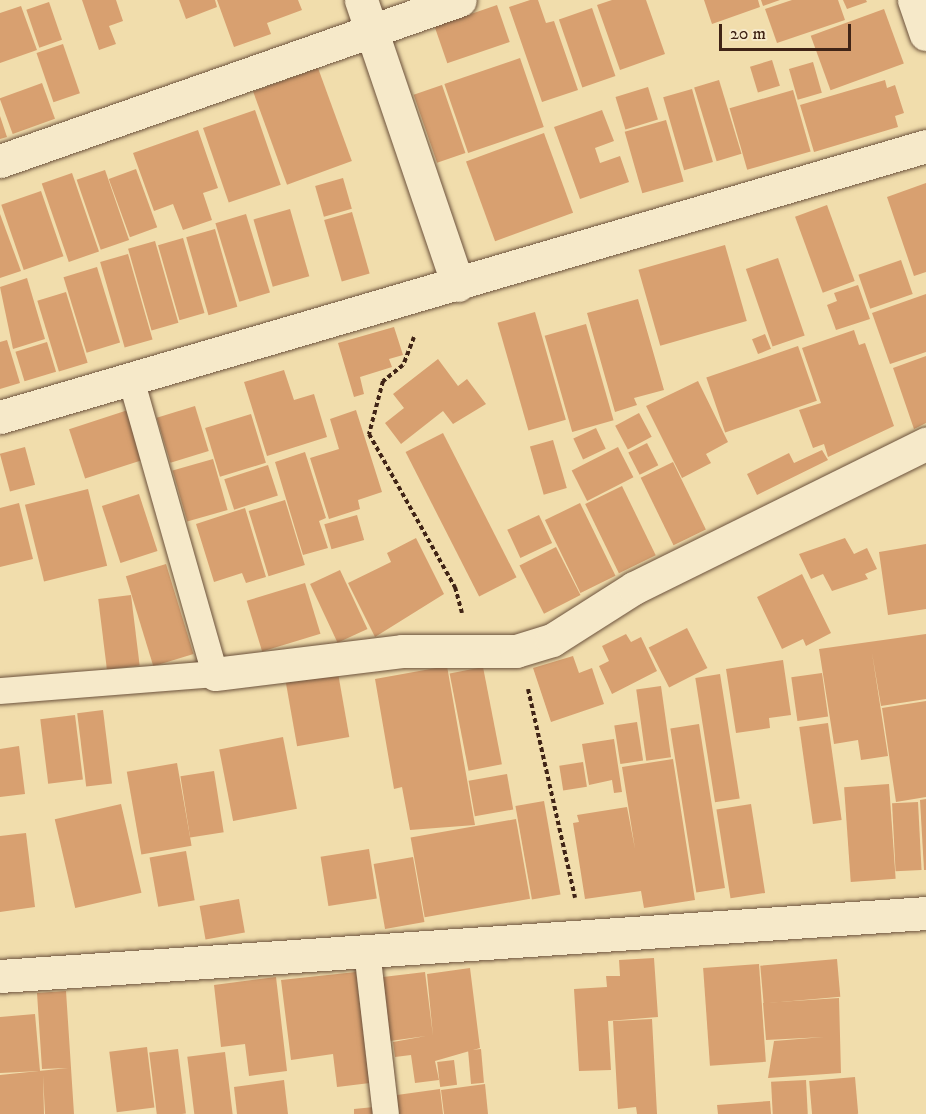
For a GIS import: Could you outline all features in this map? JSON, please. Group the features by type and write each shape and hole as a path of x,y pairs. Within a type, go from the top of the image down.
{"street":[{"path":"0,161 366,15 460,0"},
{"path":"914,0 926,34"},
{"path":"366,15 458,285"},
{"path":"0,417 458,285 926,146"},
{"path":"214,674 402,651 516,651 552,640 634,588 926,444"},
{"path":"0,976 926,913"}],"lane":[{"path":"0,692 214,674 132,379"},
{"path":"367,951 386,1114"}],"path":[{"path":"422,295 413,345 403,365 382,381 369,434 455,587 471,651"},
{"path":"516,651 555,790 579,936"}],"building":[{"path":"82,0 116,0 123,21 109,26 116,44 99,50"},
{"path":"179,0 215,0 217,7 186,19"},
{"path":"217,0 298,0 302,10 267,23 271,34 234,47"},
{"path":"530,0 538,0 546,23 554,21 578,90 542,102 509,7"},
{"path":"612,0 646,0 665,54 620,70 597,5"},
{"path":"704,0 758,0 760,7 712,24"},
{"path":"761,0 780,0 763,6"},
{"path":"792,0 838,0 845,20 777,43 765,9"},
{"path":"843,0 866,0 867,2 847,9"},
{"path":"49,2 62,40 39,48 26,10"},
{"path":"497,5 510,42 447,63 435,26"},
{"path":"21,6 37,50 0,63 0,13"},
{"path":"592,8 615,76 582,87 559,19"},
{"path":"884,9 904,64 831,90 811,36"},
{"path":"63,44 80,93 53,102 37,53"},
{"path":"520,58 544,127 468,153 444,84"},
{"path":"772,60 780,86 758,93 750,67"},
{"path":"813,62 822,93 798,100 789,69"},
{"path":"318,68 352,161 287,185 253,92"},
{"path":"719,80 742,154 717,161 694,88"},
{"path":"885,80 887,88 895,85 904,113 895,116 898,127 814,152 800,105"},
{"path":"42,83 55,119 13,134 0,98"},
{"path":"442,85 465,153 437,163 414,95"},
{"path":"648,87 658,120 625,129 615,97"},
{"path":"692,89 713,162 684,170 663,97"},
{"path":"793,90 811,152 747,170 730,108"},
{"path":"255,110 281,185 229,203 203,128"},
{"path":"602,110 614,141 595,148 600,163 620,156 629,182 580,199 554,127"},
{"path":"0,116 7,137 0,139"},
{"path":"666,120 684,182 642,193 625,132"},
{"path":"198,130 218,188 203,193 212,220 183,230 173,204 154,211 133,153"},
{"path":"544,133 573,213 495,241 466,161"},
{"path":"136,169 157,227 130,237 109,179"},
{"path":"105,170 129,240 101,250 77,180"},
{"path":"72,173 99,251 69,262 42,183"},
{"path":"343,178 352,209 324,217 315,186"},
{"path":"926,183 926,272 914,276 887,197"},
{"path":"41,191 63,256 24,270 1,205"},
{"path":"827,205 855,281 823,293 795,217"},
{"path":"290,209 309,276 273,287 253,219"},
{"path":"352,212 370,274 342,282 324,220"},
{"path":"0,214 21,271 0,278"},
{"path":"246,214 270,292 239,302 215,223"},
{"path":"215,229 237,307 208,315 186,237"},
{"path":"183,238 204,313 180,320 158,245"},
{"path":"155,241 178,323 152,330 128,249"},
{"path":"725,245 747,321 660,346 638,270"},
{"path":"128,254 153,340 125,348 100,262"},
{"path":"778,258 805,336 773,347 746,269"},
{"path":"901,260 913,294 870,309 858,275"},
{"path":"97,267 120,343 87,353 64,277"},
{"path":"27,278 45,339 13,349 0,287"},
{"path":"858,285 870,319 836,330 827,305 837,301 834,293"},
{"path":"66,292 88,363 59,372 37,301"},
{"path":"926,294 926,352 890,364 872,313"},
{"path":"638,299 664,390 634,398 637,405 615,412 587,313"},
{"path":"535,312 566,420 528,430 498,323"},
{"path":"586,324 614,420 572,432 545,336"},
{"path":"394,327 403,355 389,359 392,367 360,377 364,394 354,397 338,343"},
{"path":"854,330 859,345 865,343 894,426 828,457 824,444 813,448 799,410 821,403 802,348"},
{"path":"765,334 771,349 758,354 752,339"},
{"path":"7,340 20,383 0,389 0,342"},
{"path":"47,342 56,372 25,381 15,352"},
{"path":"798,346 817,401 725,432 706,378"},
{"path":"926,356 926,423 914,429 893,368"},
{"path":"438,359 458,386 467,379 486,404 453,424 443,411 401,444 385,423 404,408 393,394"},
{"path":"284,370 294,400 314,394 327,437 267,456 244,382"},
{"path":"698,381 728,442 706,454 711,463 682,478 646,406"},
{"path":"195,406 209,451 170,463 157,418"},
{"path":"128,410 144,459 85,479 69,429"},
{"path":"356,410 382,492 358,500 360,509 329,519 310,458 339,449 330,419"},
{"path":"639,413 652,437 628,450 615,426"},
{"path":"251,414 266,463 220,477 205,428"},
{"path":"596,428 606,449 583,459 573,439"},
{"path":"443,433 517,577 479,596 406,452"},
{"path":"553,440 567,488 544,495 530,447"},
{"path":"647,443 658,465 640,475 628,453"},
{"path":"25,447 35,485 10,491 0,454"},
{"path":"618,447 633,477 587,501 572,471"},
{"path":"822,450 828,460 757,495 747,474 789,453 794,463"},
{"path":"305,452 326,518 319,521 328,548 303,555 275,462"},
{"path":"213,459 228,510 187,522 173,471"},
{"path":"673,462 706,529 674,545 641,478"},
{"path":"268,465 278,495 234,510 224,479"},
{"path":"622,486 656,555 619,573 585,504"},
{"path":"88,489 107,566 44,581 25,505"},
{"path":"139,494 158,551 120,563 102,506"},
{"path":"285,500 305,565 269,576 249,511"},
{"path":"19,503 33,559 0,567 0,508"},
{"path":"580,503 616,576 580,593 545,520"},
{"path":"245,508 266,577 246,583 242,573 214,582 196,524"},
{"path":"357,515 364,540 331,549 324,524"},
{"path":"539,515 552,543 520,558 507,530"},
{"path":"416,538 444,594 375,637 348,583 391,562 387,553"},
{"path":"845,538 854,554 867,548 877,569 865,574 868,579 832,591 823,574 811,579 799,554"},
{"path":"926,544 926,609 888,615 879,552"},
{"path":"556,547 581,595 544,614 519,566"},
{"path":"166,564 193,654 153,666 126,576"},
{"path":"340,570 367,629 338,643 310,584"},
{"path":"802,574 831,633 806,646 803,639 782,649 757,597"},
{"path":"305,583 320,634 262,652 247,601"},
{"path":"131,595 140,665 107,669 98,599"},
{"path":"687,628 707,668 669,688 649,648"},
{"path":"626,634 631,642 641,637 657,671 612,694 599,666 609,661 602,646"},
{"path":"926,634 926,699 881,706 872,653 888,756 861,760 858,740 834,744 819,649"},
{"path":"573,656 579,673 592,668 604,704 551,722 533,668"},
{"path":"783,660 791,715 769,718 770,728 736,733 726,669"},
{"path":"447,666 475,825 410,830 402,787 394,789 375,679"},
{"path":"483,667 502,764 469,771 450,673"},
{"path":"338,673 349,737 297,746 286,682"},
{"path":"822,673 828,717 797,721 791,677"},
{"path":"720,674 740,798 715,802 695,678"},
{"path":"661,686 671,757 646,761 636,689"},
{"path":"926,701 926,797 896,802 882,708"},
{"path":"103,710 112,783 86,787 77,713"},
{"path":"75,715 83,780 48,784 40,719"},
{"path":"637,722 643,761 620,764 614,726"},
{"path":"828,723 842,820 813,824 799,727"},
{"path":"699,724 725,888 696,892 670,729"},
{"path":"283,737 297,809 233,821 219,749"},
{"path":"614,739 622,792 614,793 612,780 589,785 582,744"},
{"path":"19,746 25,794 0,797 0,749"},
{"path":"673,759 695,900 644,908 641,891 585,899 573,823 579,822 577,815 627,807 635,849 622,767"},
{"path":"583,762 587,787 563,790 559,766"},
{"path":"177,763 192,846 141,855 127,772"},
{"path":"214,771 224,832 190,838 180,776"},
{"path":"507,774 513,809 475,816 469,781"},
{"path":"889,784 896,879 851,882 844,787"},
{"path":"926,799 926,870 924,870 920,800"},
{"path":"544,801 560,895 532,900 515,806"},
{"path":"918,802 922,870 896,871 892,803"},
{"path":"121,804 141,893 75,908 55,819"},
{"path":"751,804 765,893 731,898 716,809"},
{"path":"516,819 530,899 425,917 411,838"},
{"path":"26,833 35,907 0,912 0,836"},
{"path":"369,849 377,898 328,906 321,857"},
{"path":"186,851 195,900 158,907 150,857"},
{"path":"413,857 424,922 385,929 374,864"},
{"path":"239,899 245,932 206,939 200,906"},
{"path":"654,958 658,1017 608,1021 611,1070 579,1071 574,989 607,987 606,976 620,976 619,960"},
{"path":"837,959 840,997 764,1004 760,966"},
{"path":"759,964 766,1062 710,1066 703,968"},
{"path":"470,968 480,1048 435,1061 439,1080 415,1083 411,1055 395,1057 393,1042 426,1036 390,1041 383,977 425,972 433,1036 427,974"},
{"path":"356,972 370,1083 337,1087 333,1054 291,1060 281,980"},
{"path":"276,977 287,1071 249,1076 245,1044 221,1047 214,985"},
{"path":"66,991 74,1114 45,1114 43,1075 44,1114 0,1114 0,1075 68,1068 42,1069 37,993"},
{"path":"839,998 841,1073 768,1078 774,1041 824,1037 766,1040 763,1003"},
{"path":"35,1014 40,1071 0,1073 0,1017"},
{"path":"652,1019 657,1114 637,1114 636,1107 618,1109 613,1021"},
{"path":"147,1047 154,1108 117,1112 109,1052"},
{"path":"178,1049 186,1114 157,1114 149,1053"},
{"path":"481,1049 484,1083 471,1084 468,1050"},
{"path":"225,1052 233,1114 194,1114 187,1057"},
{"path":"454,1060 457,1085 440,1087 437,1062"},
{"path":"855,1077 858,1114 812,1114 809,1081"},
{"path":"284,1080 288,1114 237,1114 234,1087"},
{"path":"806,1080 808,1114 773,1114 771,1082"},
{"path":"485,1084 488,1114 444,1114 441,1090"},
{"path":"440,1089 443,1114 399,1114 397,1095"},
{"path":"770,1101 771,1114 718,1114 717,1105"},
{"path":"374,1107 375,1114 354,1114 354,1109"}]}
